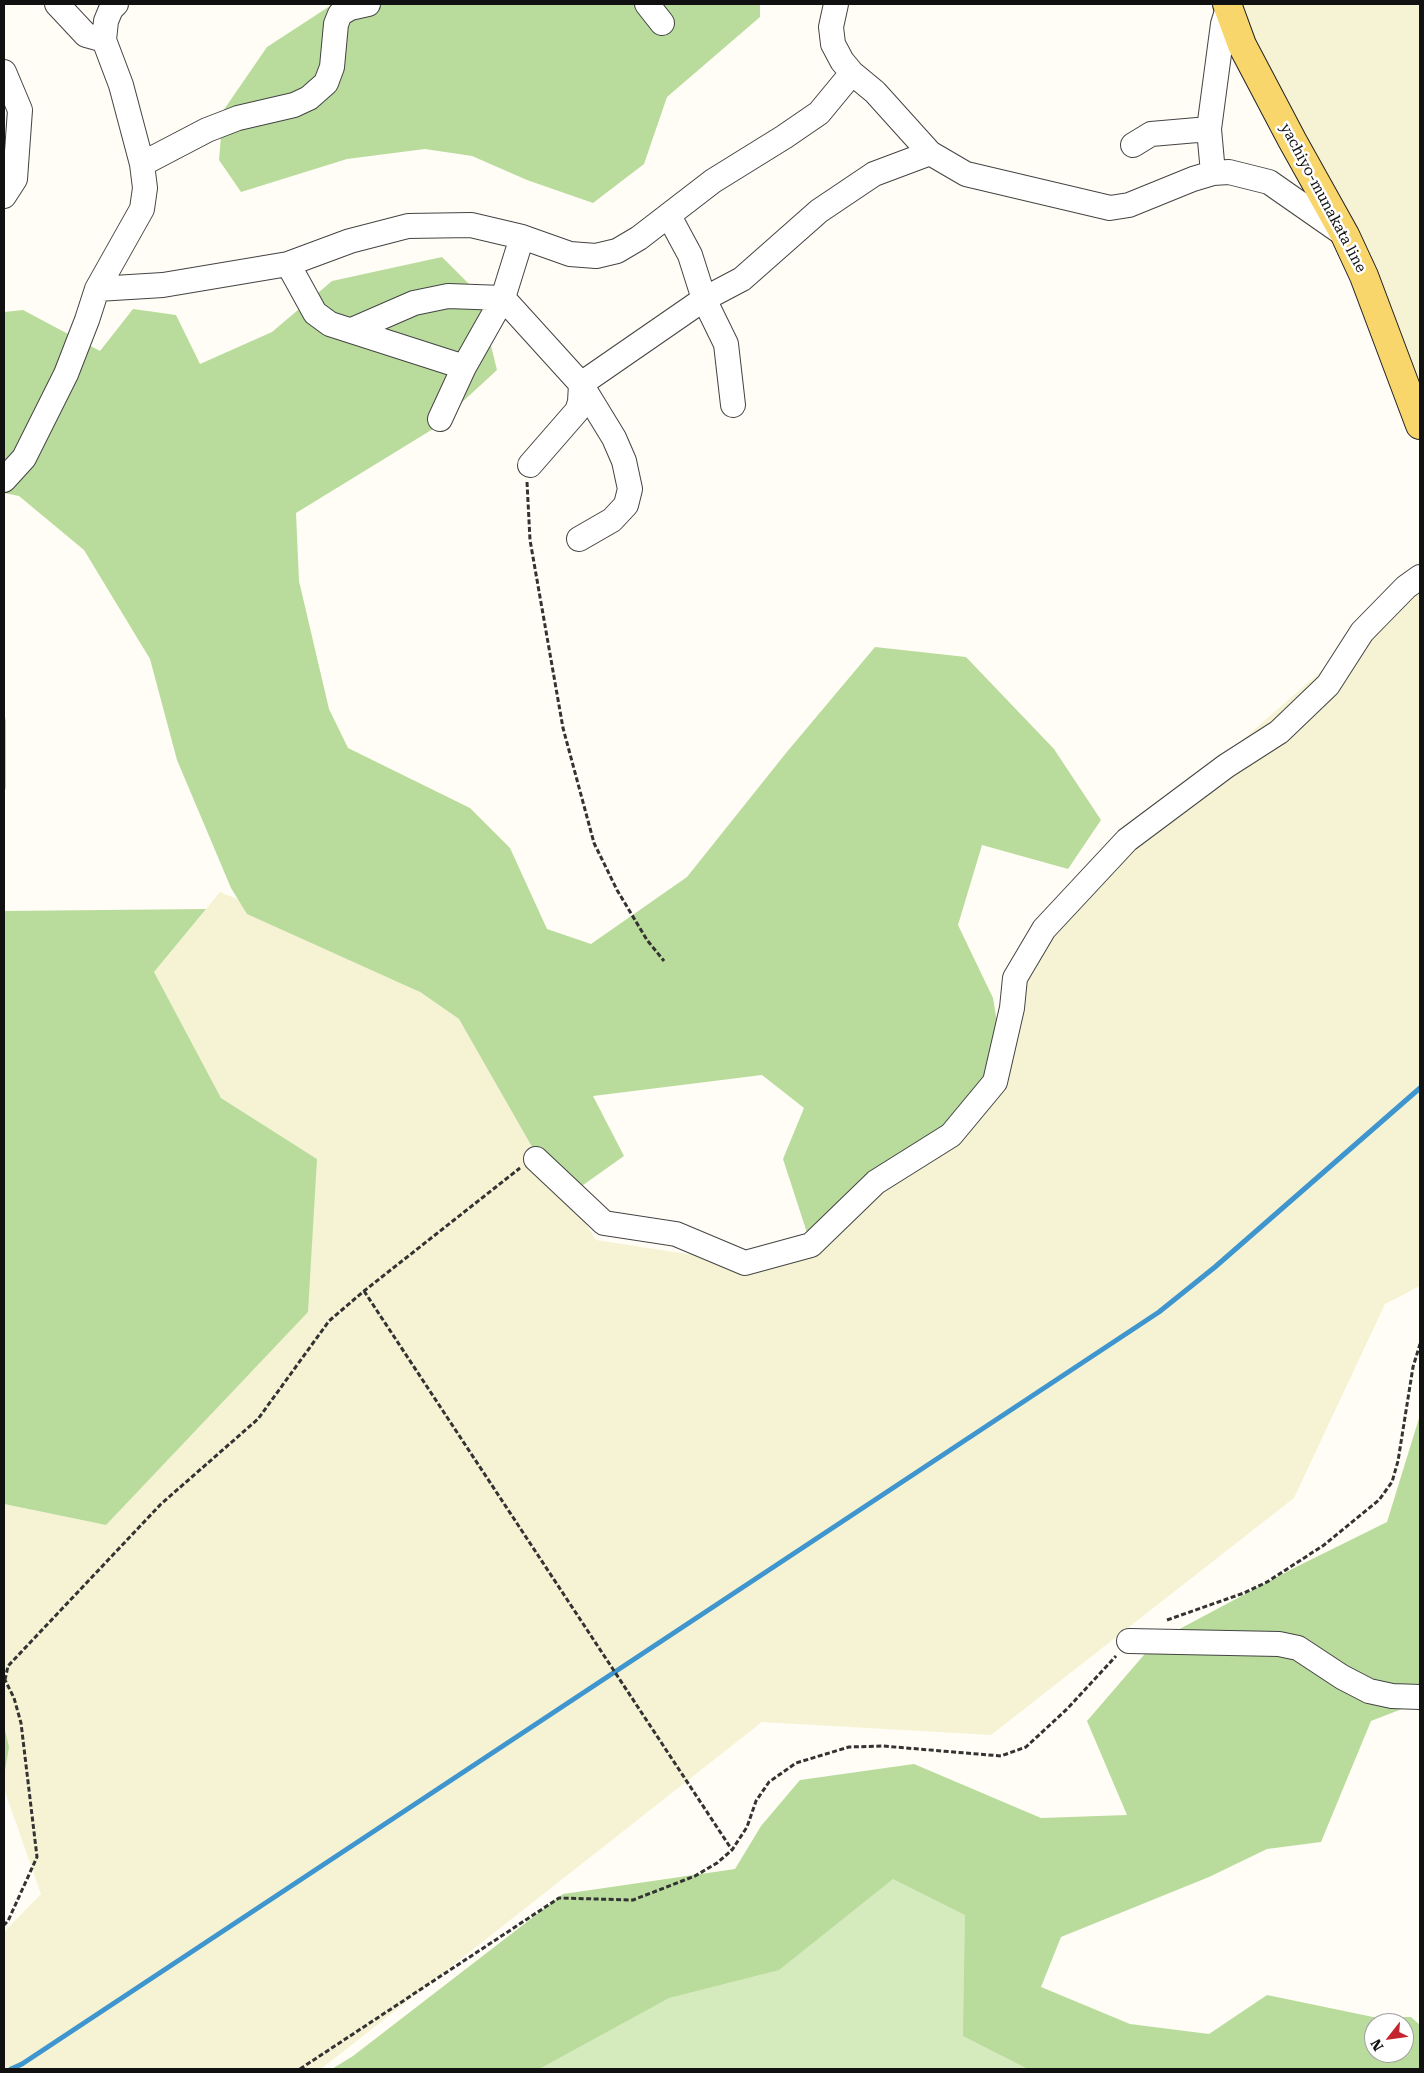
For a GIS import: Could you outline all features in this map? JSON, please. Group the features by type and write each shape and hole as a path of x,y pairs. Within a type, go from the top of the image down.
{"main road":[{"name":"yachiyo-munakata line","path":"1227,6 1242,45 1346,235 1364,276 1420,426"}],"street":[{"path":"56,4 86,35 104,40"},
{"path":"4,480 24,458 66,374 97,289 142,209 145,188 142,164 121,85 104,40 106,21 116,4"},
{"path":"142,164 222,124 238,118 294,105 309,98 326,83 332,67 336,24 340,14 350,8 368,4"},
{"path":"647,4 662,23"},
{"path":"836,4 831,27 833,44 842,60 852,73 876,92 930,153 966,174 1110,208 1129,205 1213,174 1229,172 1269,182 1346,235"},
{"path":"1213,174 1209,129 1227,6"},
{"path":"4,72 20,110 15,179 4,196"},
{"path":"97,289 163,285 288,264 350,241 408,226 471,226 522,237 570,254 596,256 617,251 639,238 713,181 819,113 852,73"},
{"path":"1133,145 1151,134 1209,129"},
{"path":"581,384 704,299 742,279 819,211 874,174 930,153"},
{"path":"669,216 690,255 704,299 726,344 733,404"},
{"path":"440,419 464,367 503,298 522,237"},
{"path":"288,264 315,313 330,324 464,367"},
{"path":"352,330 414,303 448,296 503,298 581,384 614,438 624,461 630,489 626,505 612,520 579,539"},
{"path":"530,465 577,411 580,402 581,384"},
{"path":"536,1159 604,1223 676,1234 745,1263 811,1244 876,1182 950,1135 995,1082 1012,1008 1015,978 1044,929 1127,840 1226,766 1279,732 1328,685 1362,632 1406,587 1420,577"},
{"path":"1128,1641 1279,1644 1298,1648 1342,1677 1369,1691 1392,1696 1420,1698"}],"path":[{"path":"530,465 526,487 530,540 562,728 594,843 622,899 647,940 664,961"},
{"path":"4,1925 37,1857 21,1723 14,1698 4,1679 8,1666 161,1504 258,1419 329,1321 364,1291 523,1166 536,1159"},
{"path":"364,1291 732,1850"},
{"path":"1166,1620 1244,1593 1267,1582 1324,1545 1380,1500 1392,1482 1398,1461 1413,1366 1420,1344"},
{"path":"300,2069 558,1898 633,1900 695,1876 717,1863 732,1850 748,1827 756,1801 764,1788 769,1782 796,1762 849,1747 883,1746 1001,1756 1026,1747 1060,1716 1128,1641"}],"shaded area":[{"path":"1231,4 1420,4 1420,418"},
{"path":"1420,585 1420,1286 1385,1304 1294,1498 991,1735 762,1722 321,2069 4,2069 4,1932 41,1894 4,1789 4,1504 106,1525 317,1159 221,1098 154,972 220,892 348,944 459,1019 596,1240 746,1263 811,1244 956,1118 1044,929 1178,796"}],"green space":[{"path":"333,4 760,4 760,17 667,97 644,164 593,203 527,180 472,156 425,149 347,159 241,192 219,160 223,111 267,47"},
{"path":"442,257 478,293 497,370 433,429 296,513 299,581 329,709 348,748 470,808 510,848 547,929 591,944 687,877 786,753 875,647 966,657 1054,749 1101,820 1068,869 982,845 958,925 993,998 1002,1052 956,1118 811,1245 783,1159 804,1108 762,1075 593,1096 624,1156 569,1195 531,1145 459,1019 420,992 247,914 231,888 177,760 150,659 84,550 19,496 4,493 4,312 23,310 100,351 133,309 176,315 200,364 272,332 332,281"},
{"path":"4,712 6,721 6,788 4,792"},
{"path":"206,909 154,972 221,1098 317,1159 308,1312 106,1525 4,1504 4,911"},
{"path":"1420,1415 1420,1702 1371,1721 1321,1842 1267,1849 1209,1877 1061,1937 1041,1987 1130,2024 1209,2034 1267,1995 1364,2015 1364,2063 1414,2063 1414,2020 1420,2025 1420,2069 1028,2069 963,2036 965,1915 893,1879 779,1970 669,1998 539,2069 332,2069 353,2056 563,1894 735,1869 761,1826 800,1780 914,1764 1041,1818 1127,1815 1087,1721 1162,1634 1157,1641 1294,1568 1387,1522"},
{"path":"4,1726 9,1747 4,1776"},
{"path":"915,1832 1041,1987 1146,2069 502,2069"}],"waterway":[{"path":"11,2069 22,2064 1159,1312 1215,1267 1420,1088"}]}
